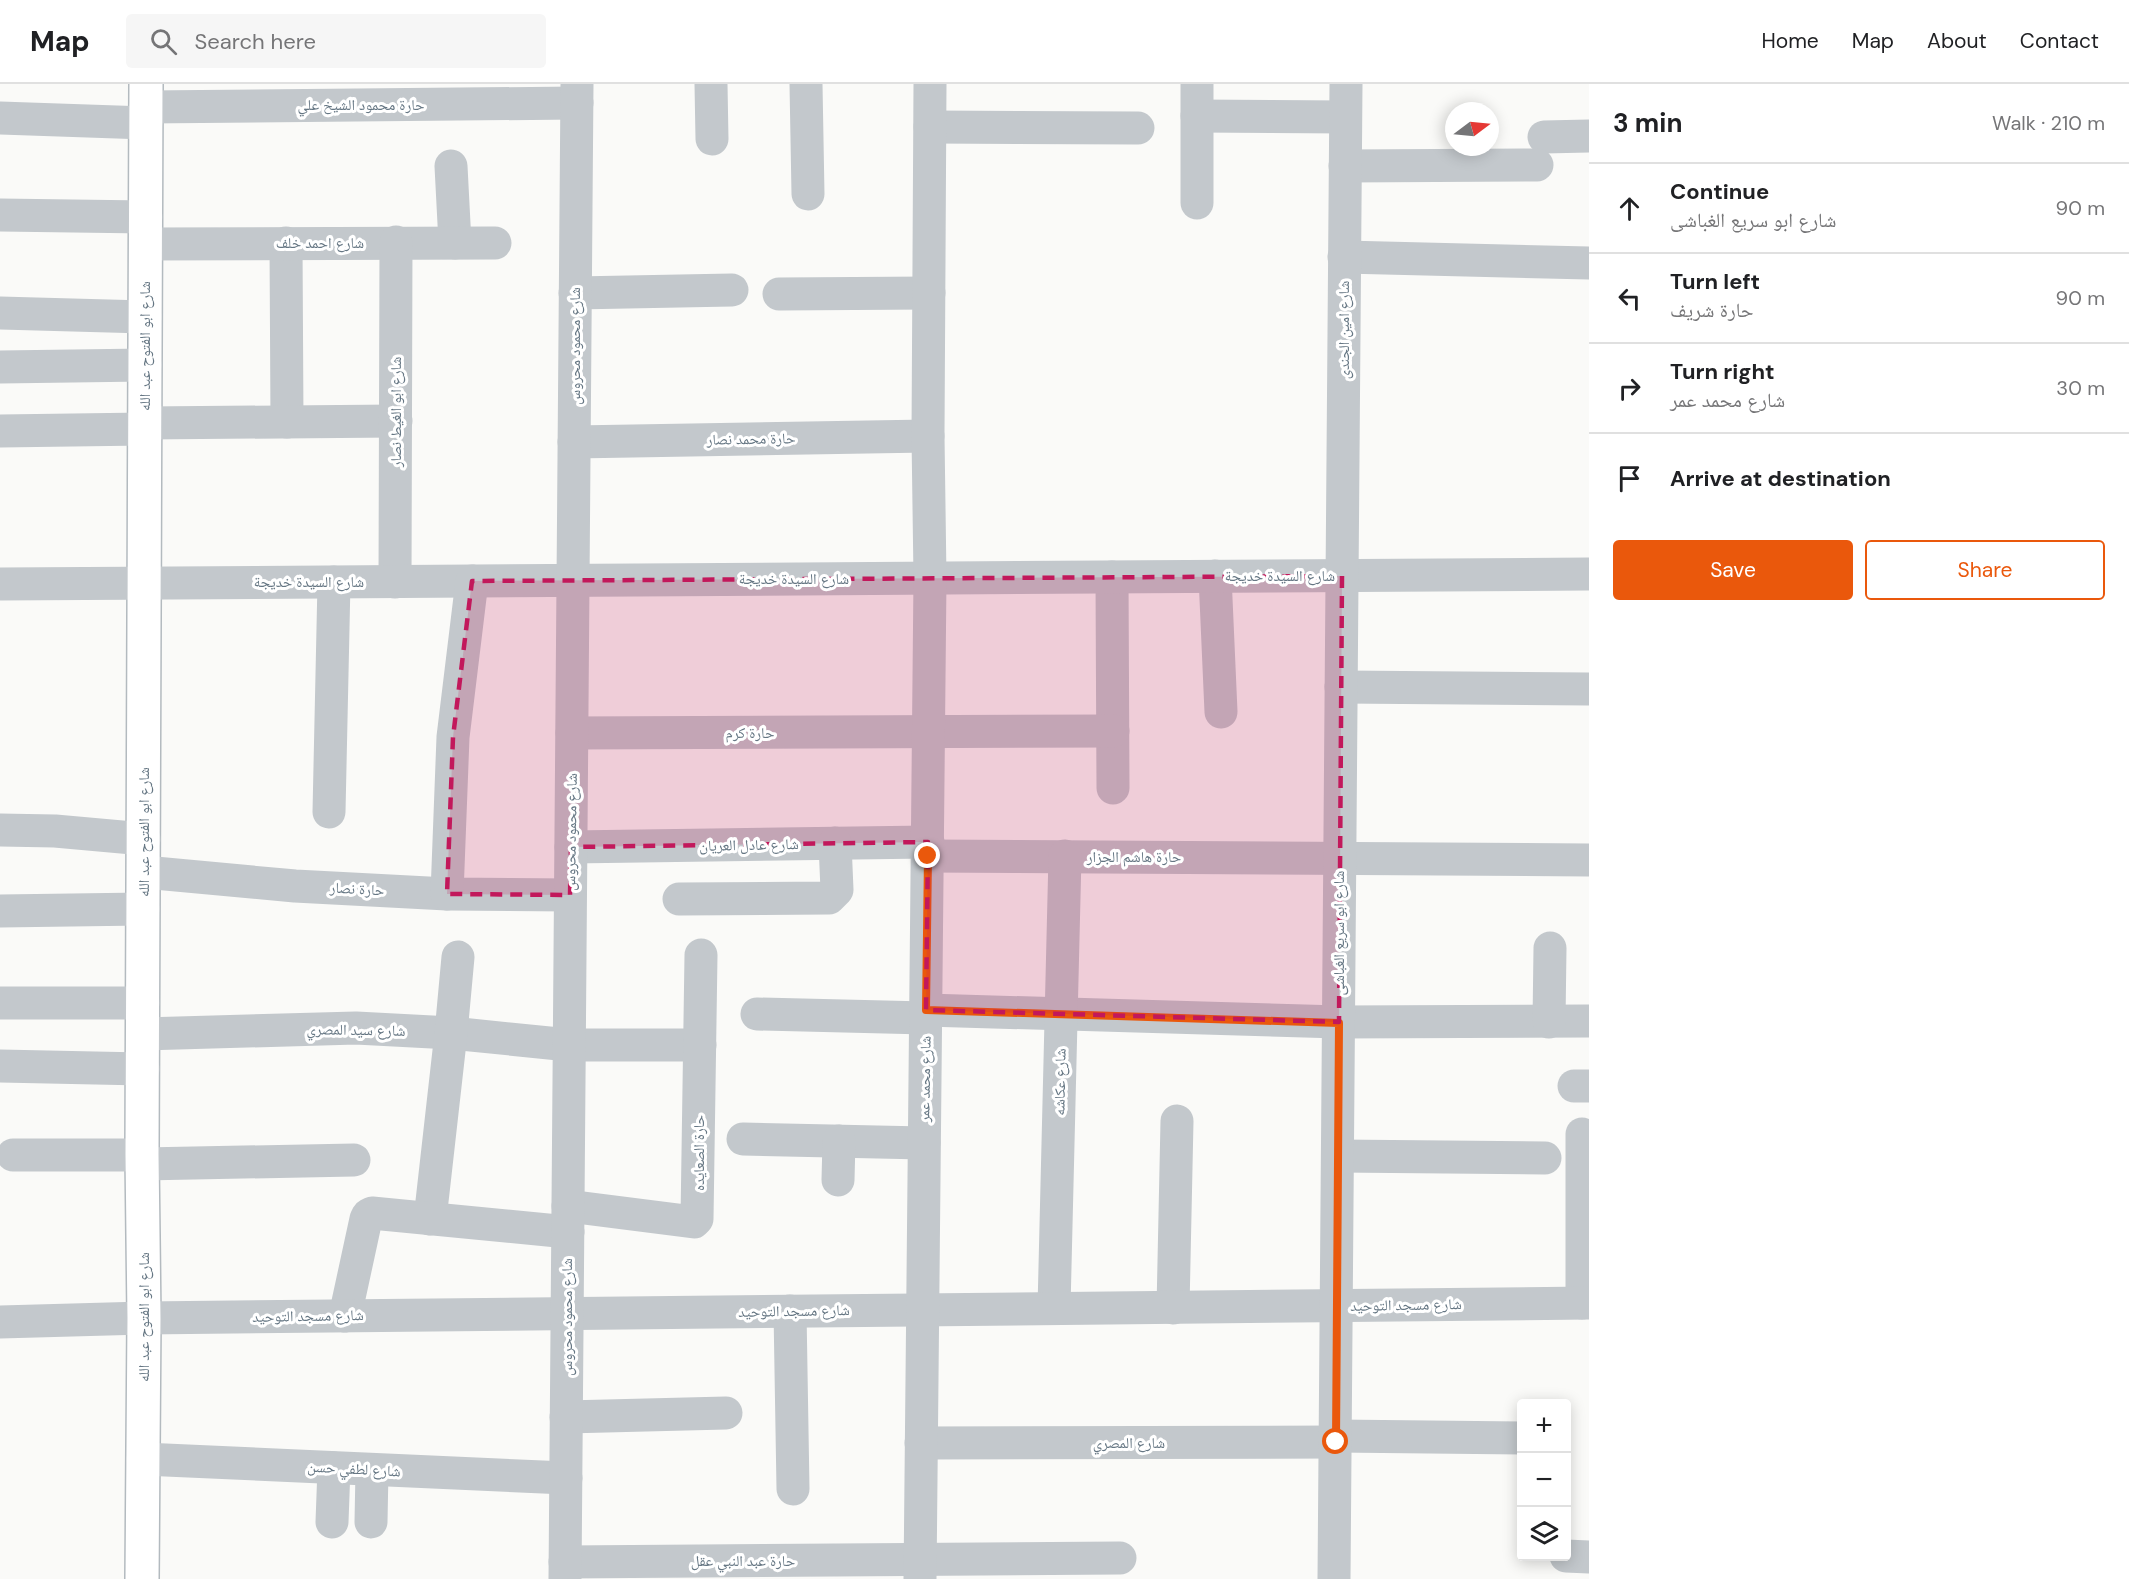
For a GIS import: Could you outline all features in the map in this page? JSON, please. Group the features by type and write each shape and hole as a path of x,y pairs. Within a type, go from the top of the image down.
{"street":[{"path":"711,84 712,139"},
{"path":"806,84 807,194"},
{"name":"شارع محمد عمر","path":"920,1570 930,578 928,436 930,84"},
{"name":"شارع امين الجندى","path":"1342,576 1346,84"},
{"name":"حارة محمود الشيخ علي","path":"0,118 146,104 577,94"},
{"name":"شارع محمود محروس","path":"565,1571 577,94"},
{"path":"1197,203 1197,100 1346,117"},
{"name":"شارع ابو الفتوح عبد الله","path":"142,1579 146,104"},
{"path":"930,127 1138,128"},
{"path":"1345,166 1541,151 1589,136"},
{"path":"451,166 455,243"},
{"name":"شارع احمد خلف","path":"0,215 286,243 495,243"},
{"name":"شارع ابو الغيط نصار","path":"395,582 396,242"},
{"path":"286,243 287,422"},
{"path":"1344,257 1589,263"},
{"path":"575,293 732,290"},
{"path":"779,294 929,293"},
{"path":"0,313 145,317"},
{"path":"0,367 145,365"},
{"path":"0,431 396,421"},
{"name":"حارة محمد نصار","path":"574,442 928,436"},
{"name":"شارع السيدة خديجة","path":"0,584 1589,574"},
{"path":"1215,576 1221,712"},
{"name":"شارع ابو سريع الغباشى","path":"1335,1579 1342,576"},
{"path":"1113,577 1113,788"},
{"path":"447,894 453,737 472,581"},
{"path":"329,812 334,582"},
{"path":"1341,687 1589,688"},
{"name":"حارة كرم","path":"572,733 1113,731"},
{"path":"0,830 56,831 144,839"},
{"path":"679,899 829,898 837,890 835,843"},
{"name":"شارع عادل العريان","path":"571,847 835,843 928,849"},
{"name":"حارة هاشم الجزار","path":"928,849 1065,856 1589,860"},
{"name":"شارع عكاشه","path":"1054,1308 1065,856"},
{"name":"حارة نصار","path":"144,872 295,886 447,894 570,895"},
{"path":"0,911 143,909"},
{"path":"1549,1022 1550,948"},
{"name":"حارة الصعايده","path":"568,1219 693,1222 698,1219 701,955"},
{"path":"430,1219 458,957"},
{"name":"شارع سيد المصري","path":"0,1003 143,1018 451,1033 569,1045 700,1044"},
{"path":"757,1014 1061,1014 1339,1023 1589,1022"},
{"path":"0,1066 143,1069"},
{"path":"1173,1308 1177,1121"},
{"path":"1582,1134 1585,1303"},
{"path":"743,1139 924,1143"},
{"path":"838,1180 839,1141"},
{"path":"13,1155 143,1160 354,1160"},
{"path":"1338,1156 1545,1158"},
{"path":"345,1316 366,1219 372,1213 430,1219 568,1219"},
{"name":"شارع مسجد التوحيد","path":"0,1322 144,1318 1585,1303"},
{"path":"790,1311 793,1489"},
{"path":"566,1417 726,1413"},
{"name":"شارع المصري","path":"921,1443 1517,1438"},
{"name":"شارع لطفي حسن","path":"143,1459 566,1478"},
{"path":"332,1522 334,1468"},
{"path":"370,1522 372,1470"},
{"path":"1571,1556 1589,1557"},
{"name":"حارة عبد النبي عقل","path":"565,1571 920,1570 1120,1558"}],"highlighted area":[{"path":"1342,576 1339,1022 926,1010 928,842 571,847 570,895 447,894 453,737 472,581"}],"route":[{"path":"928,856 926,1010 1339,1023 1336,1442"}]}
